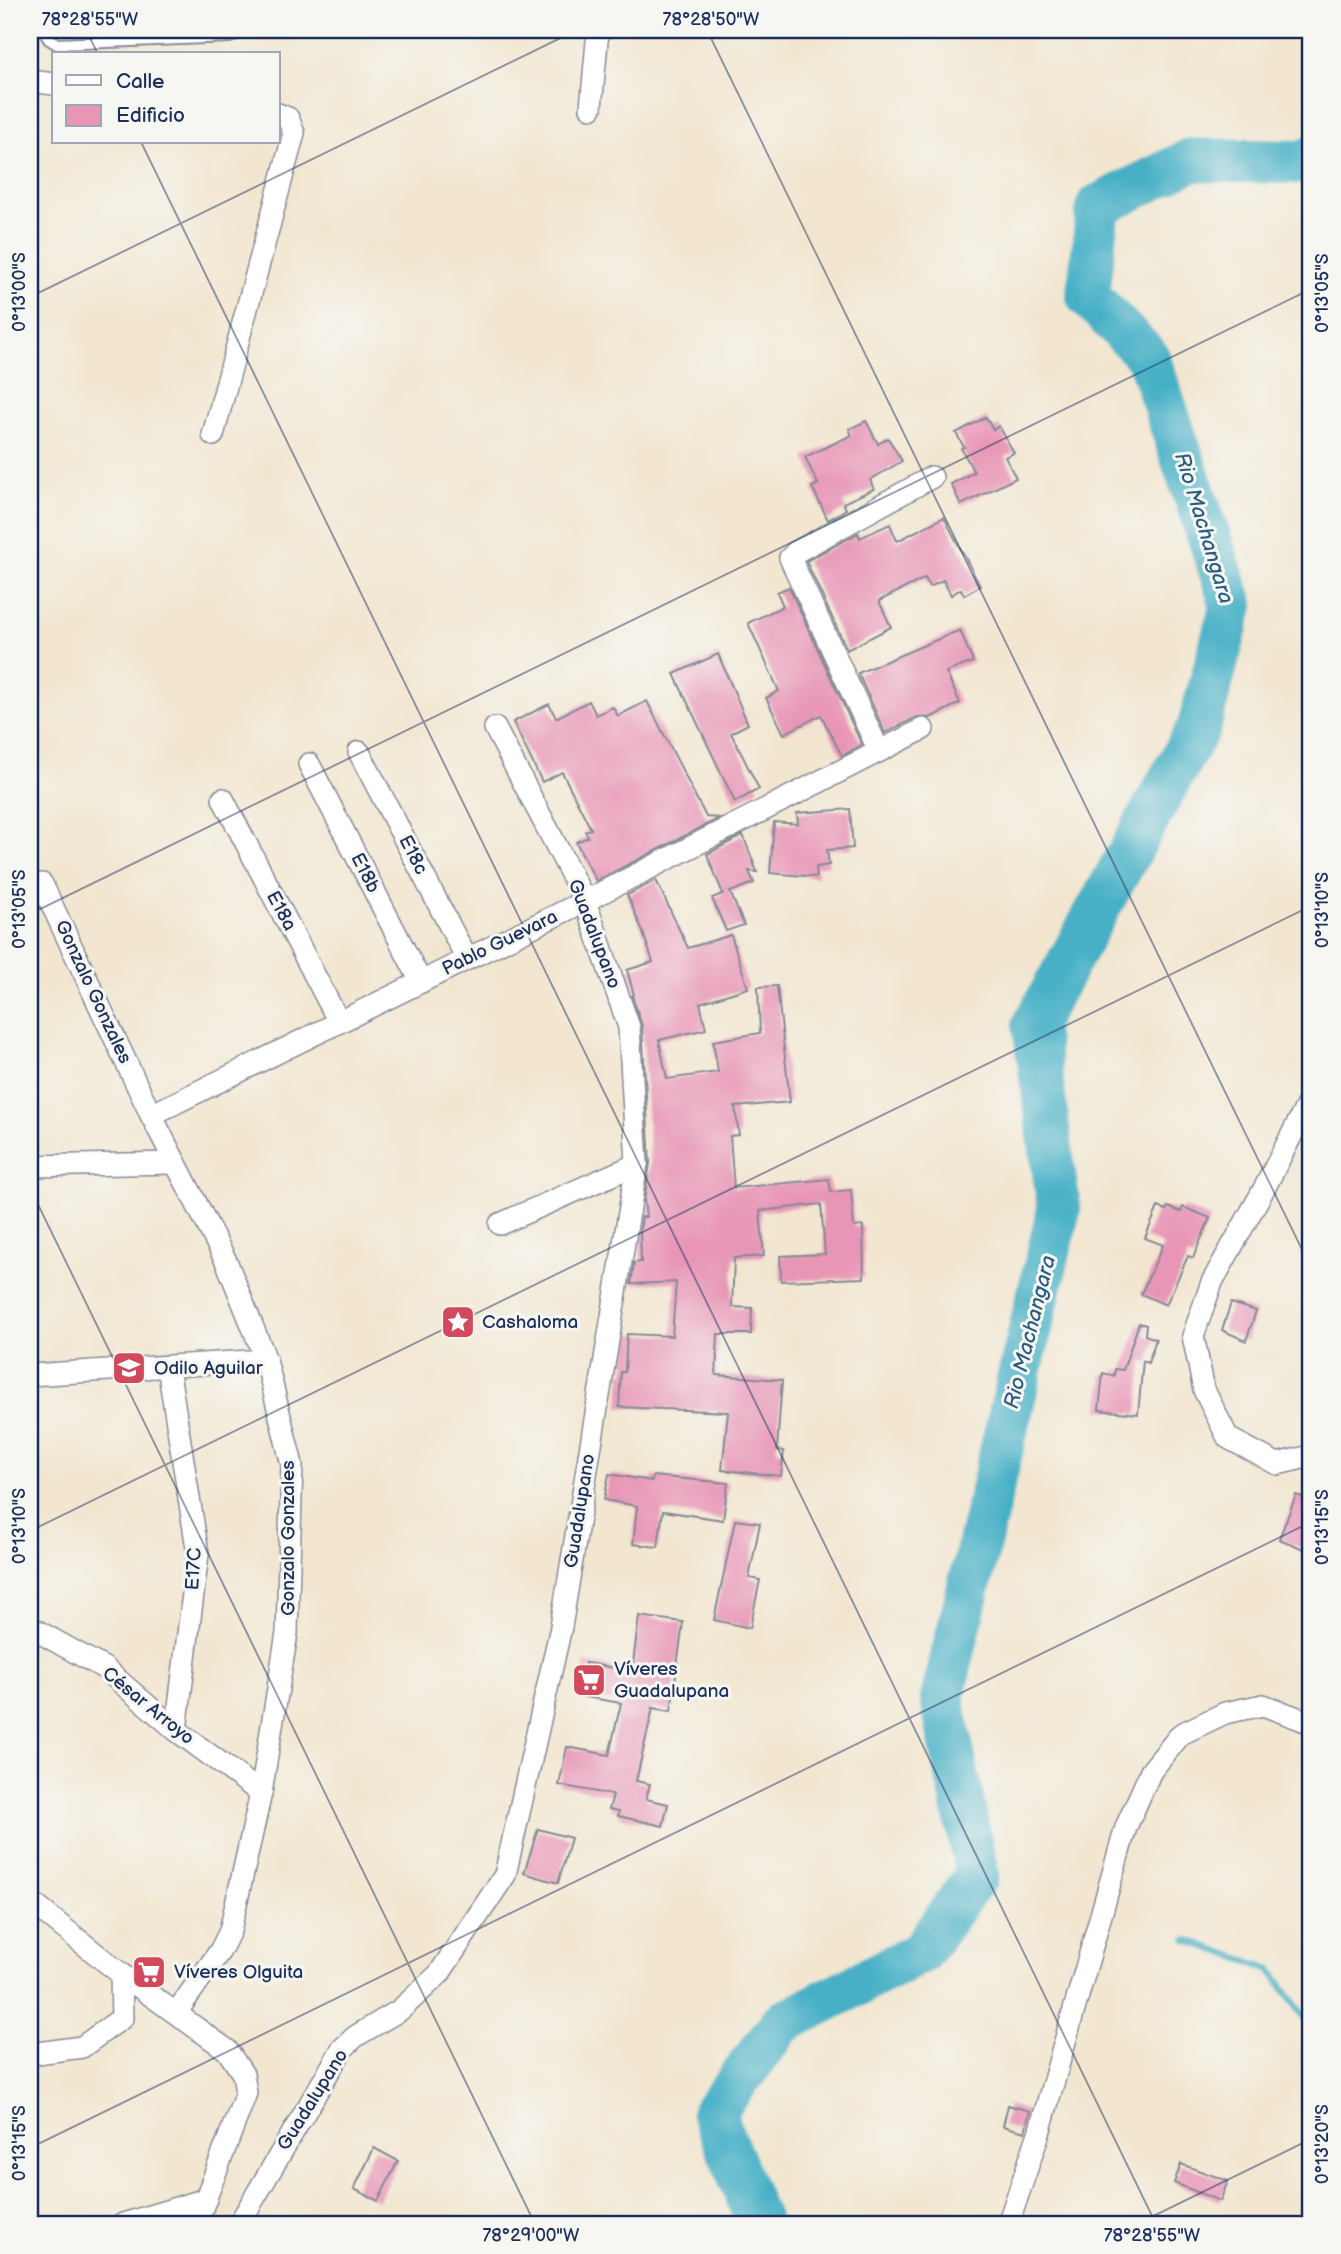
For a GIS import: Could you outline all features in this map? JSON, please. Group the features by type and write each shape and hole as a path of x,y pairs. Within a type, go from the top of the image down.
{"street":[{"path":"591,108 598,30"},
{"path":"30,81 52,84"},
{"path":"213,435 294,133 288,118 280,115"},
{"path":"879,751 790,558 796,552 932,477"},
{"name":"Guadalupano","path":"239,2224 342,2049 356,2036 400,2010 439,1974 505,1875 561,1627 637,1164 629,1027 585,901 495,728"},
{"name":"Pablo Guevara","path":"151,1115 585,901 923,729"},
{"name":"E18c","path":"359,752 467,959"},
{"name":"E18b","path":"309,765 421,982"},
{"name":"E18a","path":"223,799 340,1022"},
{"name":"Gonzalo Gonzales","path":"43,884 174,1163 227,1263 266,1360 292,1465 287,1633 261,1793 230,1931 220,1951 176,2013"},
{"path":"1309,1101 1212,1282 1193,1336 1204,1390 1228,1438 1278,1464 1311,1456"},
{"path":"30,1166 174,1163"},
{"path":"500,1224 637,1164"},
{"path":"30,1375 266,1360"},
{"name":"E17C","path":"168,1367 198,1554 176,1730"},
{"name":"César Arroyo","path":"30,1627 104,1668 176,1730 261,1793"},
{"path":"1008,2224 1039,2133 1126,1827 1151,1771 1181,1734 1225,1713 1263,1705 1311,1723"},
{"path":"30,1901 121,1974 227,2050 243,2074 246,2093 196,2224"},
{"path":"30,2054 82,2048 122,2018 121,1974"},
{"path":"123,2224 206,2199"}],"lane":[{"path":"43,30 49,39 57,44 230,37 244,30"}],"building":[{"path":"986,417 993,430 999,426 1014,453 1005,457 1016,478 961,505 951,484 974,472 956,433"},
{"path":"866,421 878,444 888,438 902,461 870,480 874,489 843,503 846,509 828,520 812,487 818,484 805,457 852,435 849,429"},
{"path":"944,517 980,586 964,595 961,589 951,595 943,580 930,587 925,578 879,601 891,627 847,650 806,561 858,533 860,538 890,524 897,541"},
{"path":"789,587 862,745 842,756 821,715 784,734 766,698 779,691 748,623 783,606 777,592"},
{"path":"960,630 973,662 946,672 960,703 930,718 917,717 885,733 858,673"},
{"path":"718,654 748,724 731,733 759,789 735,802 674,674"},
{"path":"589,701 596,715 613,707 618,716 647,701 706,817 720,818 596,881 576,842 588,837 585,831 591,829 562,772 542,782 513,722 549,704 556,718"},
{"path":"850,809 853,848 827,850 829,865 816,867 817,877 770,873 774,822 798,824 797,813"},
{"path":"743,835 757,872 749,871 754,883 730,892 744,925 726,931 712,898 723,894 707,854"},
{"path":"656,880 688,948 731,935 748,988 700,1003 706,1029 659,1040 667,1079 718,1072 713,1041 760,1033 758,987 777,986 790,1102 735,1107 739,1135 730,1136 734,1188 829,1179 831,1192 851,1190 854,1227 863,1226 864,1278 781,1281 780,1256 825,1254 821,1204 760,1211 764,1256 734,1258 732,1307 752,1308 751,1334 718,1334 716,1375 782,1380 777,1450 784,1451 781,1476 722,1470 728,1412 619,1407 621,1372 625,1372 627,1334 672,1336 676,1282 631,1284 634,1263 641,1262 640,1230 642,1217 646,1217 644,1200 650,1163 642,1026 627,970 653,962 627,895"},
{"path":"1158,1207 1166,1210 1168,1207 1181,1212 1183,1207 1210,1218 1193,1258 1188,1256 1166,1305 1141,1294 1163,1245 1145,1238"},
{"path":"1231,1303 1256,1311 1246,1341 1222,1330"},
{"path":"1139,1323 1146,1325 1145,1335 1156,1339 1148,1363 1143,1361 1138,1414 1099,1410 1103,1373 1114,1376 1115,1369 1123,1370"},
{"path":"609,1474 652,1481 653,1476 728,1483 723,1520 663,1511 658,1547 633,1544 637,1506 604,1500"},
{"path":"1296,1495 1311,1500 1311,1552 1279,1539"},
{"path":"735,1520 760,1523 749,1578 760,1580 750,1628 714,1620"},
{"path":"639,1616 683,1622 671,1711 653,1708 636,1781 650,1784 646,1799 668,1804 663,1826 618,1816 619,1811 609,1809 613,1795 559,1785 567,1747 609,1755 621,1703 579,1696 585,1663 632,1671"},
{"path":"538,1829 571,1838 558,1883 524,1873"},
{"path":"1008,2105 1030,2111 1025,2132 1003,2126"},
{"path":"374,2148 398,2161 378,2201 354,2189"},
{"path":"1181,2164 1228,2181 1220,2201 1174,2183"}],"waterway":[{"name":"Rio Machangara","path":"759,2224 713,2113 782,2023 921,1952 977,1875 942,1699 1059,1209 1034,1024 1199,727 1232,605 1148,357 1088,296 1098,206 1191,160 1303,162 1311,158"},
{"path":"1187,1940 1270,1969 1311,2027"}],"place":[{"name":"Cashaloma","path":"458,1322"},
{"name":"Odilo Aguilar","path":"129,1368"},
{"name":"Víveres Guadalupana","path":"589,1680"},
{"name":"Víveres Olguita","path":"149,1972"}]}
